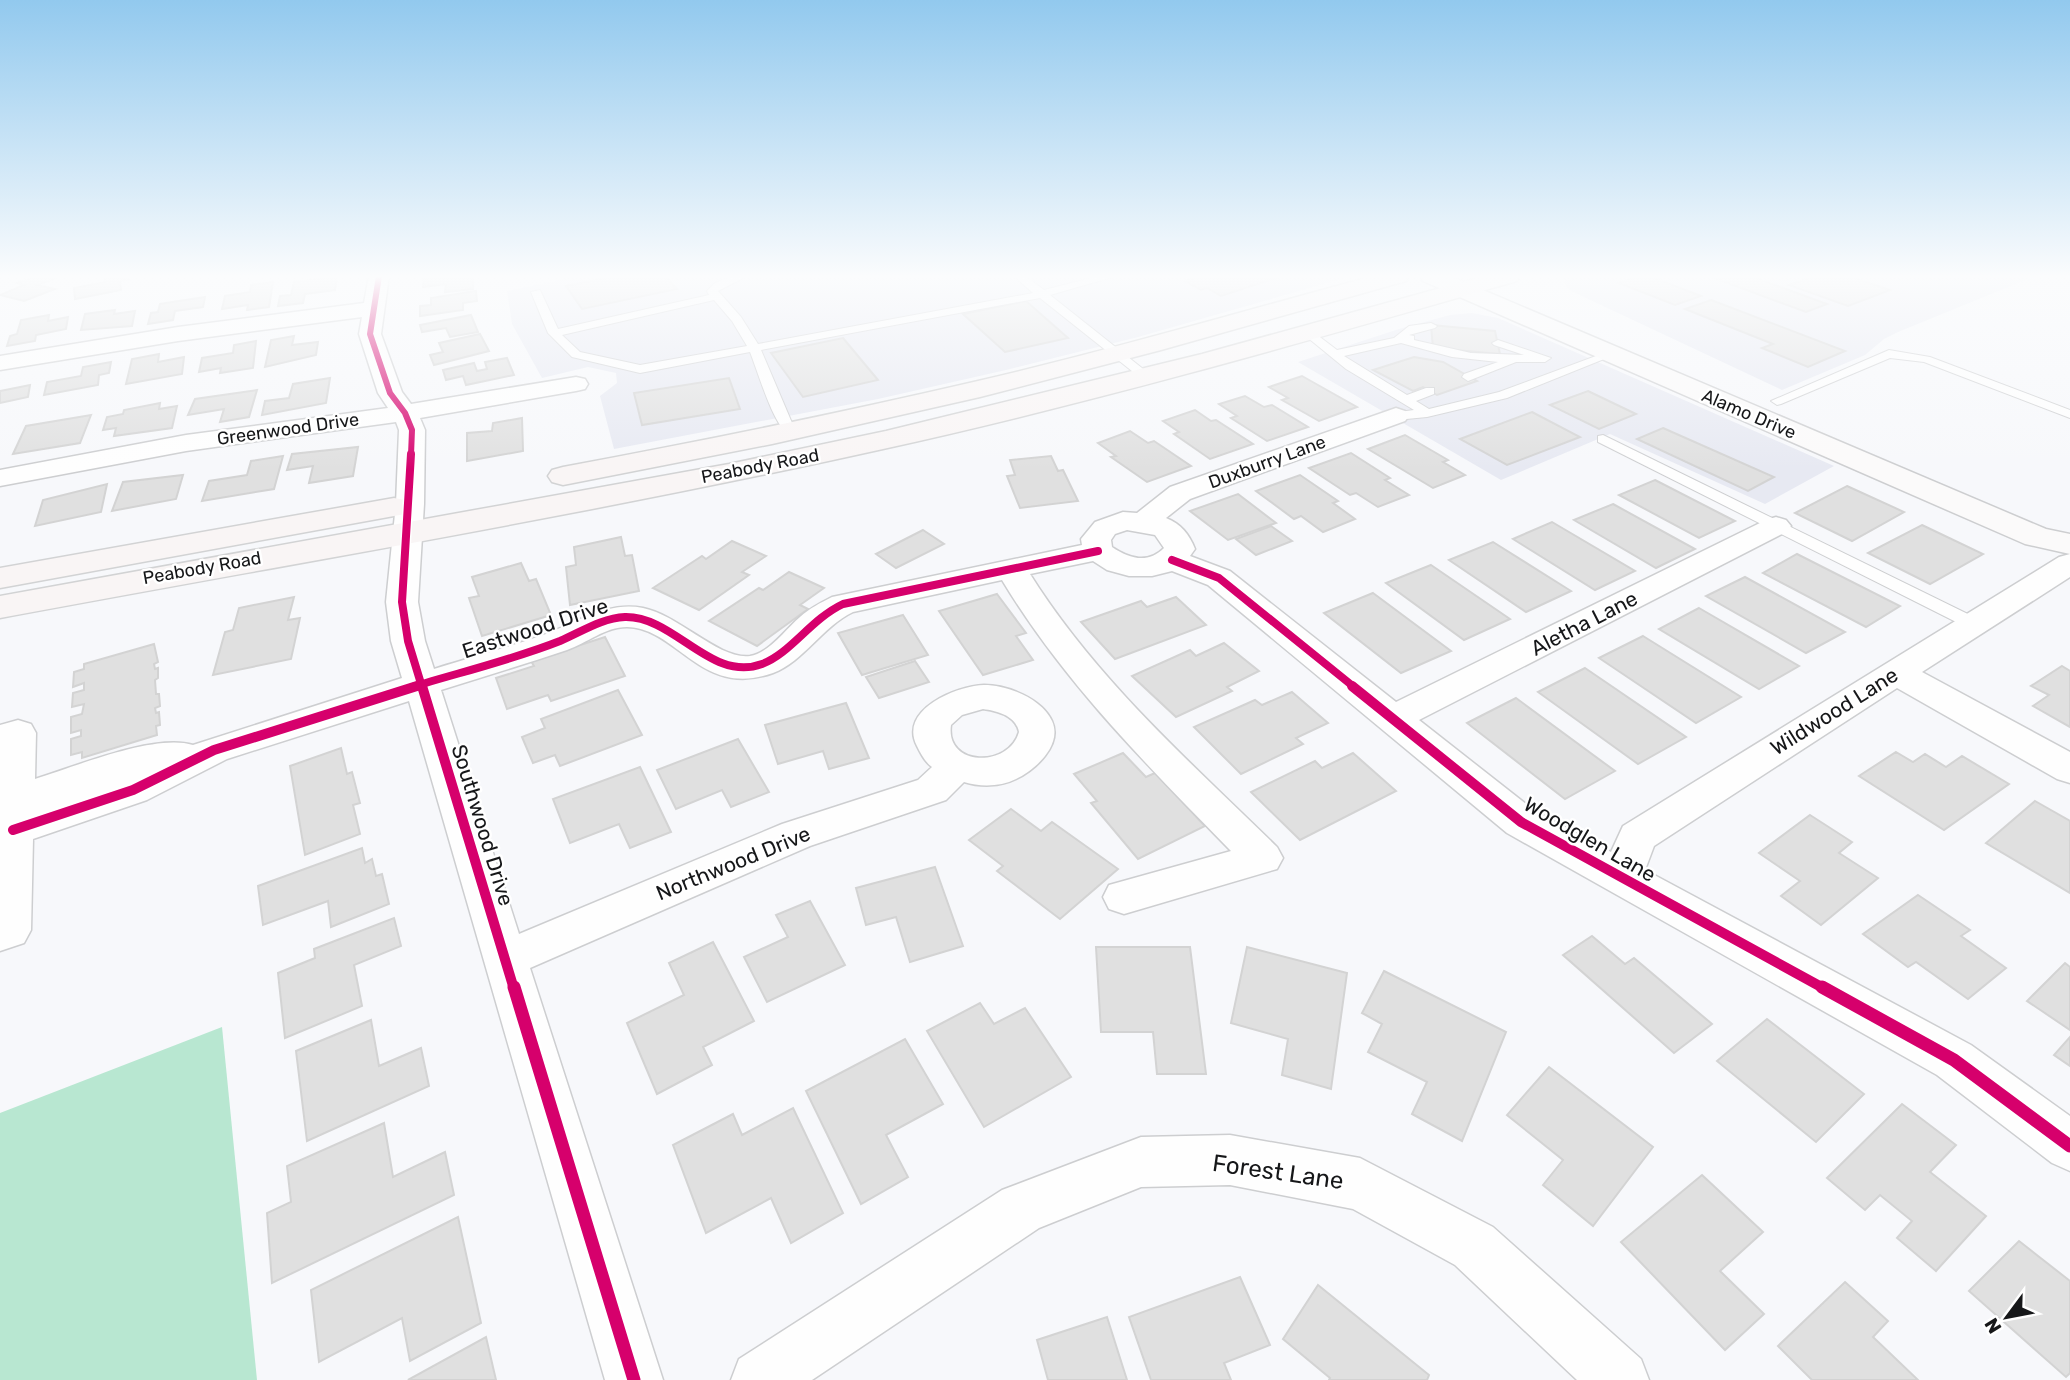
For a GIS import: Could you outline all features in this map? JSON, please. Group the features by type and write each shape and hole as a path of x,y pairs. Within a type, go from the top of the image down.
{"main road":[{"name":"Peabody Road","path":"0,607 409,517 605,468 874,412 1168,340"},
{"name":"Peabody Road","path":"0,578 755,468 923,431 1280,340"},
{"name":"Alamo Drive","path":"1584,340 1608,355 2037,537 2070,544"},
{"name":"Alamo Drive","path":"1630,340 2064,522 2070,527"}],"street":[{"path":"0,363 139,340"},
{"name":"Southwood Drive","path":"372,340 390,393 405,413 412,430 402,602 408,641 634,1380"},
{"name":"Greenwood Drive","path":"0,478 186,443 405,413 576,384"},
{"name":"Duxburry Lane","path":"1144,521 1180,493 1401,408"},
{"path":"1123,521 1144,521 1164,526 1177,537 1180,549 1172,560 1154,567 1132,568 1111,562 1098,551 1096,538 1105,528 1123,521"},
{"name":"Aletha Lane","path":"1391,719 1776,526"},
{"name":"Eastwood Drive","path":"15,815 133,790 214,750 559,641 597,624 625,616 649,620 719,662 751,667 776,657 821,615 843,604 1098,551"},
{"name":"Woodglen Lane","path":"1172,560 1219,578 1521,822 1954,1060 2070,1146"},
{"name":"Wildwood Lane","path":"1621,878 1637,837 1972,623 2070,564"},
{"path":"1010,568 1054,638 1088,679 1263,858 1124,897"},
{"path":"1895,672 2070,769"},
{"path":"0,738 18,733 9,930 0,933"},
{"name":"Northwood Drive","path":"506,959 796,835 932,790 956,767"},
{"name":"Forest Lane","path":"760,1380 1021,1209 1141,1161 1230,1160 1360,1184 1474,1246 1620,1380"}],"lane":[{"path":"561,340 576,355 640,369 800,340"},
{"path":"750,340 789,430"},
{"path":"1099,340 1146,376"},
{"path":"1318,340 1401,408 1427,413 1503,395 1608,355"},
{"path":"1335,354 1393,340"},
{"path":"1402,340 1426,350 1514,360 1545,358"},
{"path":"1503,340 1574,367"},
{"path":"1777,401 1889,354 1905,354 1926,359 2070,414"},
{"path":"1468,377 1514,360"},
{"path":"1401,408 1430,391"},
{"path":"1401,408 1427,413"},
{"path":"1603,439 1972,623"}],"shaded area":[{"path":"521,340 1124,340 878,399 614,449 600,396 617,383 616,373 588,367 542,378"},
{"path":"1364,340 1549,340 1834,466 1765,504 1610,434 1501,480 1298,362"},
{"path":"1676,340 1882,340 1865,355 1782,390"}],"green space":[{"path":"222,1027 257,1380 0,1380 0,1113"}],"building":[{"path":"9,340 35,340 35,341 7,346"},
{"path":"271,340 293,340 292,345 318,342 316,355 265,367"},
{"path":"483,340 489,351 434,365 430,355 443,352 439,343"},
{"path":"831,340 845,340 878,380 803,397 771,353"},
{"path":"992,340 1057,340 1005,352"},
{"path":"1432,340 1497,340 1500,354 1433,348"},
{"path":"1764,340 1817,340 1845,351 1808,367 1762,348 1773,344"},
{"path":"256,341 253,368 220,373 221,368 199,372 202,358 233,353 234,345"},
{"path":"159,354 158,362 184,357 182,374 126,384 132,359"},
{"path":"1414,357 1443,362 1477,381 1437,395 1423,387 1413,391 1373,370"},
{"path":"507,358 514,375 466,385 463,376 446,380 443,370 474,363 477,371 487,369 485,362"},
{"path":"111,362 109,373 99,375 98,385 44,395 47,382 81,376 83,367"},
{"path":"1302,376 1357,407 1319,421 1282,400 1288,398 1269,387"},
{"path":"330,378 326,403 262,415 265,401 289,398 293,384"},
{"path":"729,378 740,409 642,425 634,393"},
{"path":"30,385 28,397 0,403 0,391"},
{"path":"257,390 249,417 220,422 224,409 188,415 195,399"},
{"path":"1588,391 1636,414 1599,429 1550,405"},
{"path":"1245,396 1264,407 1272,405 1308,427 1267,441 1231,418 1237,416 1219,404"},
{"path":"160,403 159,409 177,406 172,428 114,436 116,428 103,430 107,417 123,414 124,410"},
{"path":"1195,410 1253,444 1210,459 1174,434 1179,432 1163,421"},
{"path":"1532,412 1580,437 1507,465 1460,439"},
{"path":"91,415 80,443 13,454 26,426"},
{"path":"522,418 523,451 467,461 467,433 492,431 493,423"},
{"path":"1663,428 1774,477 1748,491 1637,439"},
{"path":"1130,431 1148,443 1154,441 1191,466 1147,482 1111,457 1116,456 1098,443"},
{"path":"1405,435 1448,460 1443,462 1465,475 1433,488 1368,449"},
{"path":"358,447 353,476 309,483 313,466 287,470 292,454"},
{"path":"1351,453 1390,478 1385,480 1409,495 1378,507 1356,493 1350,495 1309,468"},
{"path":"283,456 274,489 202,501 209,481 247,475 251,461"},
{"path":"1051,456 1058,471 1063,470 1078,501 1020,508 1007,476 1015,475 1010,460"},
{"path":"183,475 176,499 112,511 123,482"},
{"path":"1300,475 1338,501 1333,503 1355,519 1323,532 1301,516 1294,519 1256,491"},
{"path":"1655,480 1735,521 1699,538 1619,495"},
{"path":"107,484 101,512 35,526 43,500"},
{"path":"1847,486 1904,512 1852,541 1795,513"},
{"path":"1238,494 1276,523 1228,540 1190,511"},
{"path":"1613,504 1695,549 1656,568 1574,520"},
{"path":"1552,522 1635,571 1595,590 1513,539"},
{"path":"1922,525 1983,554 1930,584 1868,553"},
{"path":"1271,526 1292,541 1256,555 1236,539"},
{"path":"923,530 944,544 896,568 876,554"},
{"path":"621,537 625,556 632,555 639,591 570,605 566,567 576,565 574,547"},
{"path":"732,541 766,556 742,572 749,575 699,610 653,588 702,556 706,559"},
{"path":"1493,542 1571,591 1526,612 1449,560"},
{"path":"1797,554 1900,606 1866,627 1763,573"},
{"path":"521,563 529,581 536,579 551,615 482,636 469,598 479,596 472,577"},
{"path":"1431,565 1510,619 1464,640 1386,583"},
{"path":"789,572 824,588 800,605 808,609 757,646 709,621 759,588 763,590"},
{"path":"1745,577 1845,632 1806,653 1706,596"},
{"path":"1373,593 1451,651 1401,673 1324,613"},
{"path":"997,594 1026,633 1016,636 1033,660 983,675 939,611"},
{"path":"294,597 288,620 300,618 291,659 213,675 225,632 233,630 239,608"},
{"path":"1176,597 1206,625 1115,659 1081,622 1141,601 1147,607"},
{"path":"1699,608 1799,666 1759,689 1659,629"},
{"path":"903,615 928,655 862,675 838,633"},
{"path":"1643,636 1741,697 1696,723 1599,658"},
{"path":"605,637 625,676 551,701 548,695 507,709 496,678 534,666 531,661"},
{"path":"1224,643 1259,671 1227,687 1232,691 1176,717 1132,676 1190,650 1196,656"},
{"path":"154,644 158,662 154,664 155,669 158,668 156,694 159,694 160,706 155,708 156,713 159,712 160,725 156,726 157,735 82,758 82,752 71,755 71,739 81,736 81,730 71,733 71,717 82,714 84,704 72,707 73,693 84,690 84,683 73,687 74,672 84,669 84,664"},
{"path":"915,661 929,682 879,698 866,677"},
{"path":"2062,666 2070,671 2070,727 2033,706 2049,695 2031,686"},
{"path":"1585,668 1686,737 1638,764 1538,692"},
{"path":"618,690 642,735 560,766 555,755 533,763 522,737 545,728 541,719"},
{"path":"1292,692 1328,723 1296,738 1303,744 1241,774 1194,727 1255,700 1262,705"},
{"path":"1516,698 1615,771 1565,799 1467,723"},
{"path":"846,703 869,758 829,769 823,751 778,764 765,725"},
{"path":"738,739 769,792 731,807 722,790 676,809 657,770"},
{"path":"341,748 347,774 352,772 360,803 353,805 360,834 305,855 290,766"},
{"path":"1896,752 1913,762 1925,754 1946,767 1962,756 2009,784 1944,830 1859,776"},
{"path":"1123,753 1146,777 1155,773 1205,826 1138,859 1091,803 1097,801 1074,774"},
{"path":"1353,753 1396,791 1300,840 1251,792 1315,761 1322,768"},
{"path":"640,767 671,832 630,848 619,824 570,843 553,799"},
{"path":"2035,801 2070,821 2070,893 1986,843"},
{"path":"1011,809 1041,831 1052,822 1118,869 1060,919 997,871 1003,866 969,840"},
{"path":"1810,815 1852,842 1839,853 1878,878 1821,925 1781,896 1800,881 1759,853"},
{"path":"362,848 365,863 372,859 376,876 382,874 389,904 331,927 328,901 263,925 258,886"},
{"path":"935,867 963,946 910,962 896,917 866,925 856,888"},
{"path":"1918,895 1970,930 1961,936 2006,968 1968,999 1916,962 1908,967 1863,934"},
{"path":"810,901 845,965 767,1002 744,957 788,937 776,915"},
{"path":"394,918 401,946 354,965 362,1006 285,1038 278,973 315,958 314,949"},
{"path":"1592,936 1625,964 1634,958 1712,1024 1674,1053 1563,955"},
{"path":"713,942 754,1021 703,1047 712,1065 657,1094 627,1023 684,995 669,963"},
{"path":"1096,947 1190,947 1206,1074 1157,1074 1153,1032 1101,1032"},
{"path":"1247,947 1347,973 1331,1089 1282,1075 1288,1039 1231,1023"},
{"path":"2065,963 2070,967 2070,1030 2027,1001"},
{"path":"1384,971 1506,1032 1462,1141 1412,1114 1427,1082 1368,1052 1382,1024 1362,1013"},
{"path":"980,1003 994,1024 1025,1008 1071,1077 984,1127 927,1031"},
{"path":"1767,1019 1864,1094 1816,1142 1717,1061"},
{"path":"371,1020 379,1066 421,1048 429,1086 307,1141 296,1051"},
{"path":"2070,1037 2070,1066 2054,1055"},
{"path":"905,1039 943,1104 886,1135 908,1177 861,1204 806,1091"},
{"path":"1549,1067 1653,1147 1593,1226 1543,1185 1563,1160 1507,1115"},
{"path":"1902,1104 1956,1145 1930,1172 1986,1216 1936,1271 1897,1238 1912,1221 1880,1195 1865,1210 1827,1178"},
{"path":"793,1108 843,1213 791,1243 771,1198 706,1233 673,1145 733,1114 742,1135"},
{"path":"384,1123 393,1177 445,1152 454,1195 272,1283 267,1213 291,1202 287,1166"},
{"path":"1702,1175 1763,1232 1720,1271 1764,1314 1725,1350 1621,1242"},
{"path":"458,1217 481,1323 410,1361 402,1318 319,1362 311,1290"},
{"path":"2019,1241 2070,1281 2070,1373 2066,1377 1969,1291"},
{"path":"1240,1277 1270,1345 1224,1363 1231,1380 1151,1380 1129,1317"},
{"path":"1845,1282 1888,1321 1873,1337 1918,1380 1812,1380 1778,1346"},
{"path":"1318,1285 1429,1375 1427,1380 1329,1380 1330,1378 1283,1339"},
{"path":"1107,1317 1127,1380 1048,1380 1037,1340"},
{"path":"486,1337 496,1380 408,1380"}],"cycle path":[{"path":"372,340 390,393 405,413 412,430 410,504 402,602 408,641 634,1380"},
{"path":"13,830 133,790 214,750 559,641 607,620 641,618 672,632 717,661 733,666 751,667 761,665 780,654 812,623 843,604 1098,551"},
{"path":"1172,560 1219,578 1521,822 1954,1060 2070,1146"}]}
